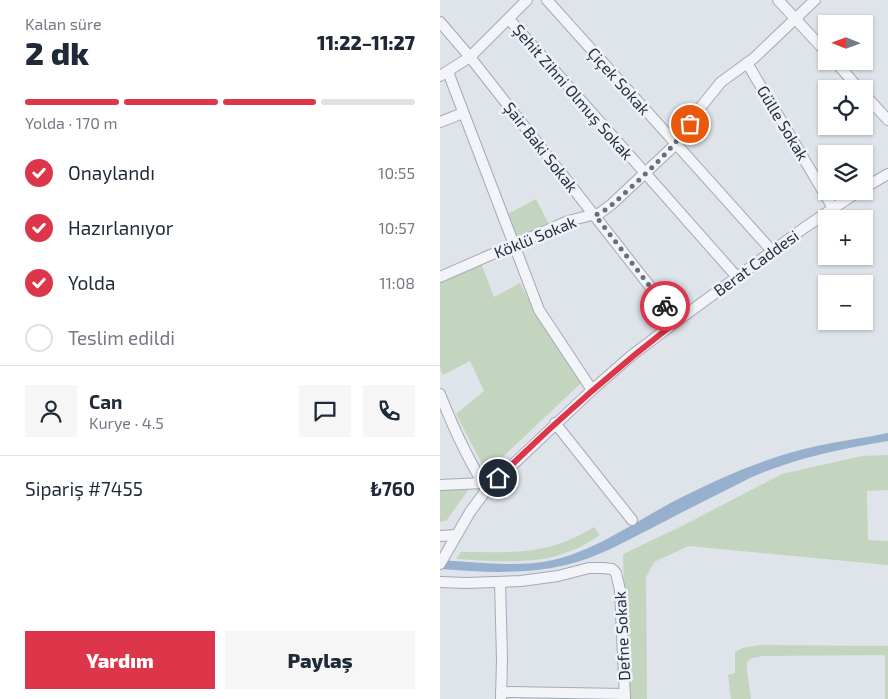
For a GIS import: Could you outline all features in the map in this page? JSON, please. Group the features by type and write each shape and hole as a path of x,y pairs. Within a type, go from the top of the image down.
{"street":[{"path":"527,0 470,57 444,74 463,113 539,310 592,390"},
{"name":"Çiçek Sokak","path":"547,0 772,251"},
{"path":"778,0 818,43"},
{"name":"Köklü Sokak","path":"440,277 568,221 595,215 612,204 676,144 714,89 727,77 748,63 815,0"},
{"name":"Şehit Zihni Olmuş Sokak","path":"509,19 737,277"},
{"name":"Şair Baki Sokak","path":"440,22 470,57 677,321"},
{"name":"Gülle Sokak","path":"748,63 833,208"},
{"path":"843,70 851,80"},
{"path":"873,104 888,120"},
{"path":"440,122 463,113"},
{"path":"873,183 888,174"},
{"name":"Berat Caddesi","path":"440,564 486,486 592,390 631,356 677,321 845,200"},
{"path":"440,394 456,432 472,464 486,486"},
{"path":"555,424 632,520"},
{"path":"440,485 486,486"},
{"path":"440,536 456,535"},
{"name":"Defne Sokak","path":"500,582 558,576 589,568 607,568 616,573 620,590 625,696"},
{"path":"440,582 500,582 501,696 625,696"}],"green space":[{"path":"536,199 548,223 515,238 506,215"},
{"path":"481,263 494,297 520,283 540,322 582,382 492,467 482,464 456,414 484,391 470,361 443,375 440,368 440,282"},
{"path":"888,455 888,490 867,491 868,540 888,541 888,565 689,546 654,562 646,577 647,699 629,699 623,554 684,525 782,474 862,456"},
{"path":"469,489 446,521 440,522 440,490"},
{"path":"594,527 600,535 588,543 553,557 526,561 456,559 461,552 514,552 545,548 561,543"},
{"path":"759,645 888,646 888,699 885,699 885,655 762,656 750,659 747,662 747,671 751,699 731,699 728,675 735,673 735,652 743,648"}],"water":[{"path":"888,433 888,441 853,447 785,464 752,477 619,545 577,562 550,568 519,571 487,572 440,569 440,560 525,564 553,560 570,555 603,541 682,497 748,467 800,450"}],"way so far":[{"path":"665,306 595,215 612,204 645,174 676,144 690,124"}],"route":[{"path":"498,478 615,370 677,321 665,306"}]}
